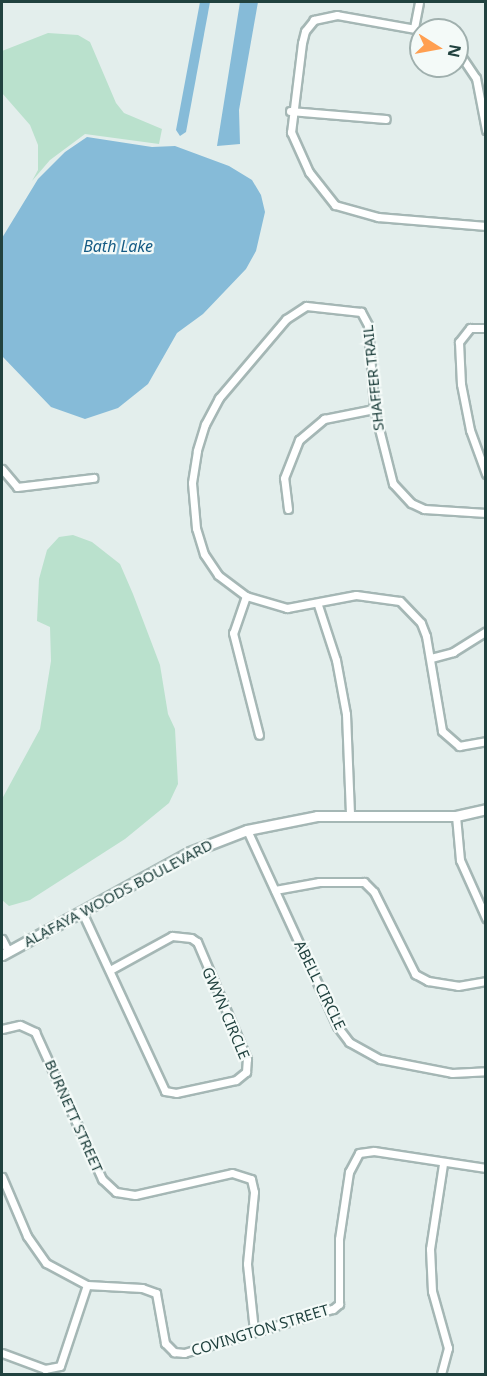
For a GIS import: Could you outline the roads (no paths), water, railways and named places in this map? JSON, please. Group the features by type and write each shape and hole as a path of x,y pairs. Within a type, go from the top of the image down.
{"street":[{"path":"418,18 419,2"},
{"path":"409,27 337,15 314,20 305,31 290,111 296,147 323,194 335,205 378,217 486,226"},
{"path":"469,68 476,78 486,130"},
{"path":"290,111 386,118"},
{"name":"SHAFFER TRAIL","path":"486,513 424,509 399,492 385,463 374,409 368,325 360,312 320,306 297,311 230,383 205,424 197,452 193,503 204,554 218,575 246,596 287,608 318,605 356,595 400,601 422,623 431,658 442,730 459,746 486,741"},
{"path":"486,328 470,328 459,342 461,384 470,429 486,474"},
{"path":"288,509 284,478 299,440 324,419 374,409"},
{"path":"2,469 17,487 93,478"},
{"path":"246,596 233,633 260,735"},
{"path":"318,605 336,660 346,714 350,814"},
{"path":"431,658 453,652 486,631"},
{"name":"ALAFAYA WOODS BOULEVARD","path":"5,953 190,852 247,831 284,821 350,814 456,816 486,809"},
{"path":"456,816 460,860 486,918"},
{"name":"ABELL CIRCLE","path":"247,831 337,1026 349,1042 363,1052 390,1062 452,1073 486,1071"},
{"path":"275,890 319,882 364,882 374,892 415,974 458,986 486,981"},
{"name":"GWYN CIRCLE","path":"82,912 165,1091 176,1093 236,1080 246,1072 247,1059 197,942 191,938 172,936 110,970"},
{"path":"2,939 5,953"},
{"name":"BURNETT STREET","path":"2,1029 20,1025 35,1032 102,1179 116,1192 135,1195 232,1173 251,1179 254,1192 247,1264 254,1331"},
{"name":"COVINGTON STREET","path":"2,1177 37,1252 60,1273 87,1285 149,1289 156,1293 165,1343 174,1352 184,1353 333,1309 339,1304 339,1239 349,1172 359,1153 374,1151 443,1164 486,1168"},
{"path":"441,1374 448,1348 432,1291 430,1249 443,1164"},
{"path":"2,1353 45,1369 60,1366 65,1360 87,1285"}],"water":[{"path":"200,2 210,2 186,132 180,136 176,130"},
{"path":"240,2 258,2 239,110 240,144 217,146"},
{"name":"Bath Lake","path":"87,137 152,147 175,146 229,166 252,180 261,195 265,212 256,251 246,269 203,314 177,333 148,384 118,408 85,419 51,407 2,356 2,238 38,179 65,152"}]}
